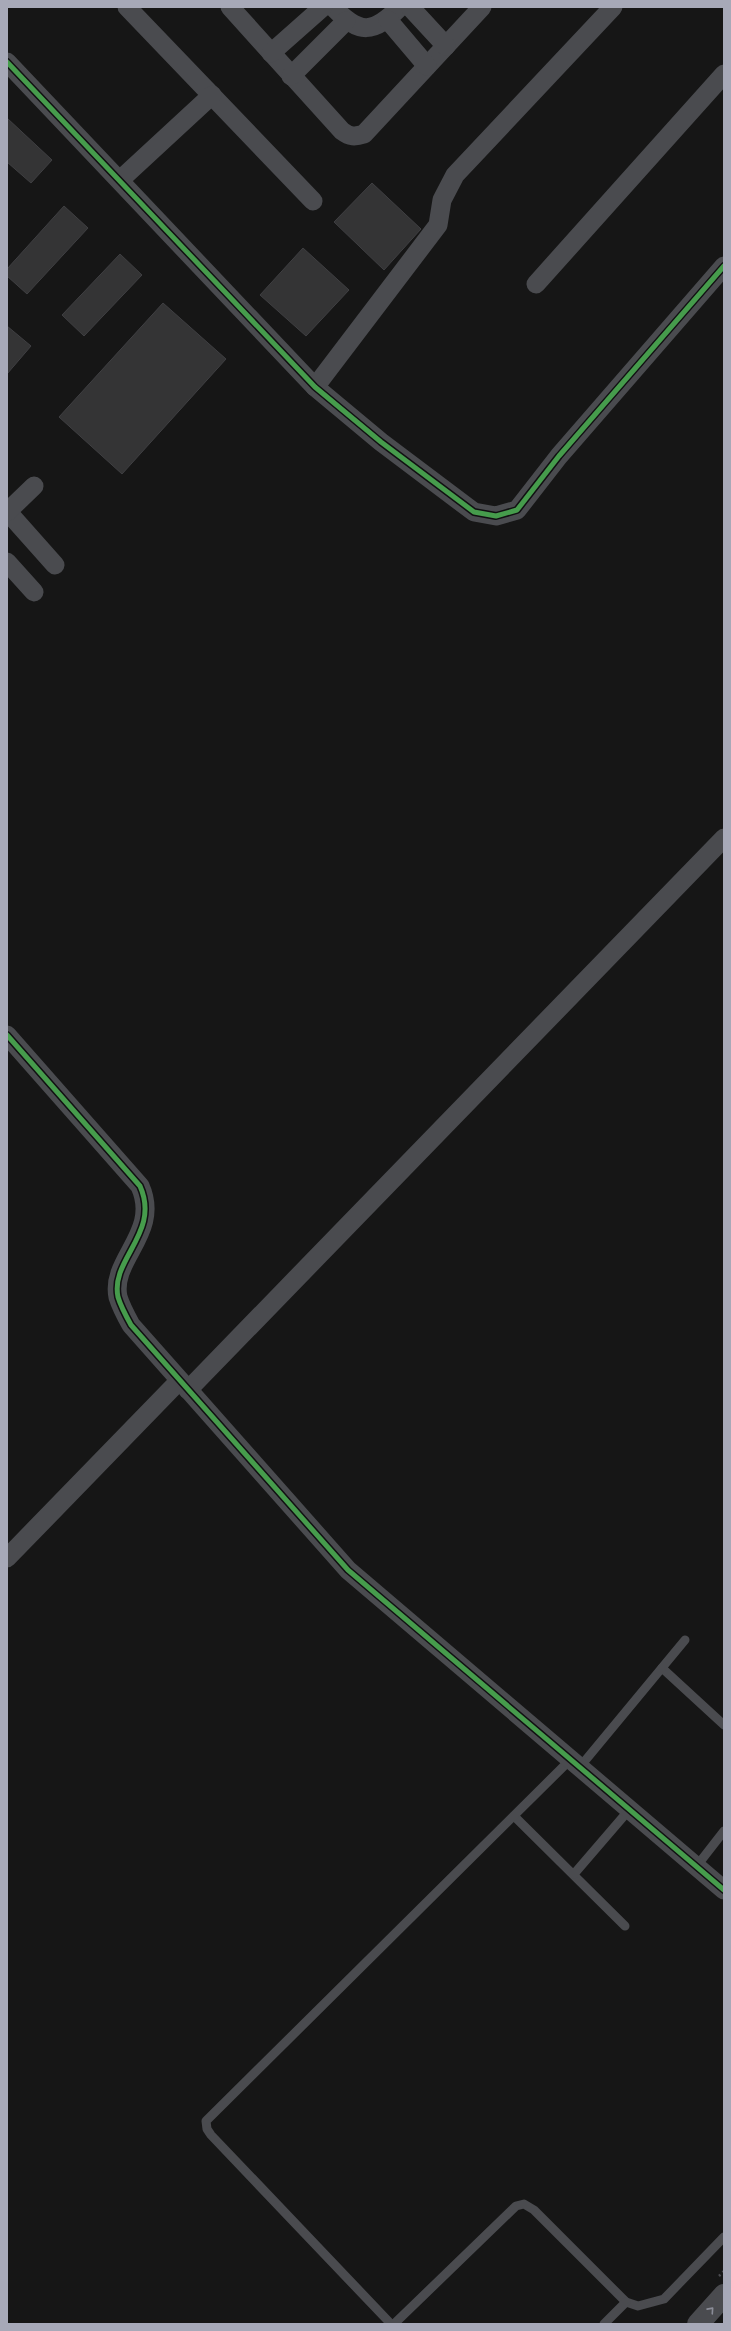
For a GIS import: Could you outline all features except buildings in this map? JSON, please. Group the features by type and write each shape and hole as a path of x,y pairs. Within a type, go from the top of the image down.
{"street":[{"path":"127,7 313,201"},
{"path":"230,7 342,131 349,136 356,137 364,134 482,7"},
{"path":"271,53 323,7"},
{"path":"333,7 346,21 357,27 366,29 378,26 394,13 427,66"},
{"path":"410,7 446,46"},
{"path":"316,387 438,225 442,200 455,174 613,7"},
{"path":"291,76 346,21"},
{"path":"7,62 316,387 381,442 474,512 496,516 517,510 559,456 724,266"},
{"path":"536,284 724,74"},
{"path":"120,180 212,95"},
{"path":"34,486 7,511 54,566"},
{"path":"7,562 34,592"},
{"path":"7,1558 183,1386 724,838"},
{"path":"7,1035 140,1186 146,1207 145,1221 121,1274 118,1296 131,1325 183,1386 348,1570 574,1764 724,1890"},
{"path":"698,2324 724,2295"}],"lane":[{"path":"685,1640 662,1668 574,1764 514,1816 206,2121 207,2129 211,2135 393,2324 516,2206 524,2204 534,2210 626,2302 638,2306 664,2299 724,2237"},
{"path":"662,1668 724,1725"},
{"path":"574,1874 629,1810"},
{"path":"514,1816 626,1926"},
{"path":"696,1867 724,1831"},
{"path":"604,2324 626,2302"}],"cycle path":[{"path":"7,62 315,387 381,442 474,512 496,516 517,510 559,456 724,266"},
{"path":"7,1035 140,1186 145,1203 144,1218 140,1232 121,1270 118,1283 118,1297 131,1325 348,1570 724,1890"}]}
